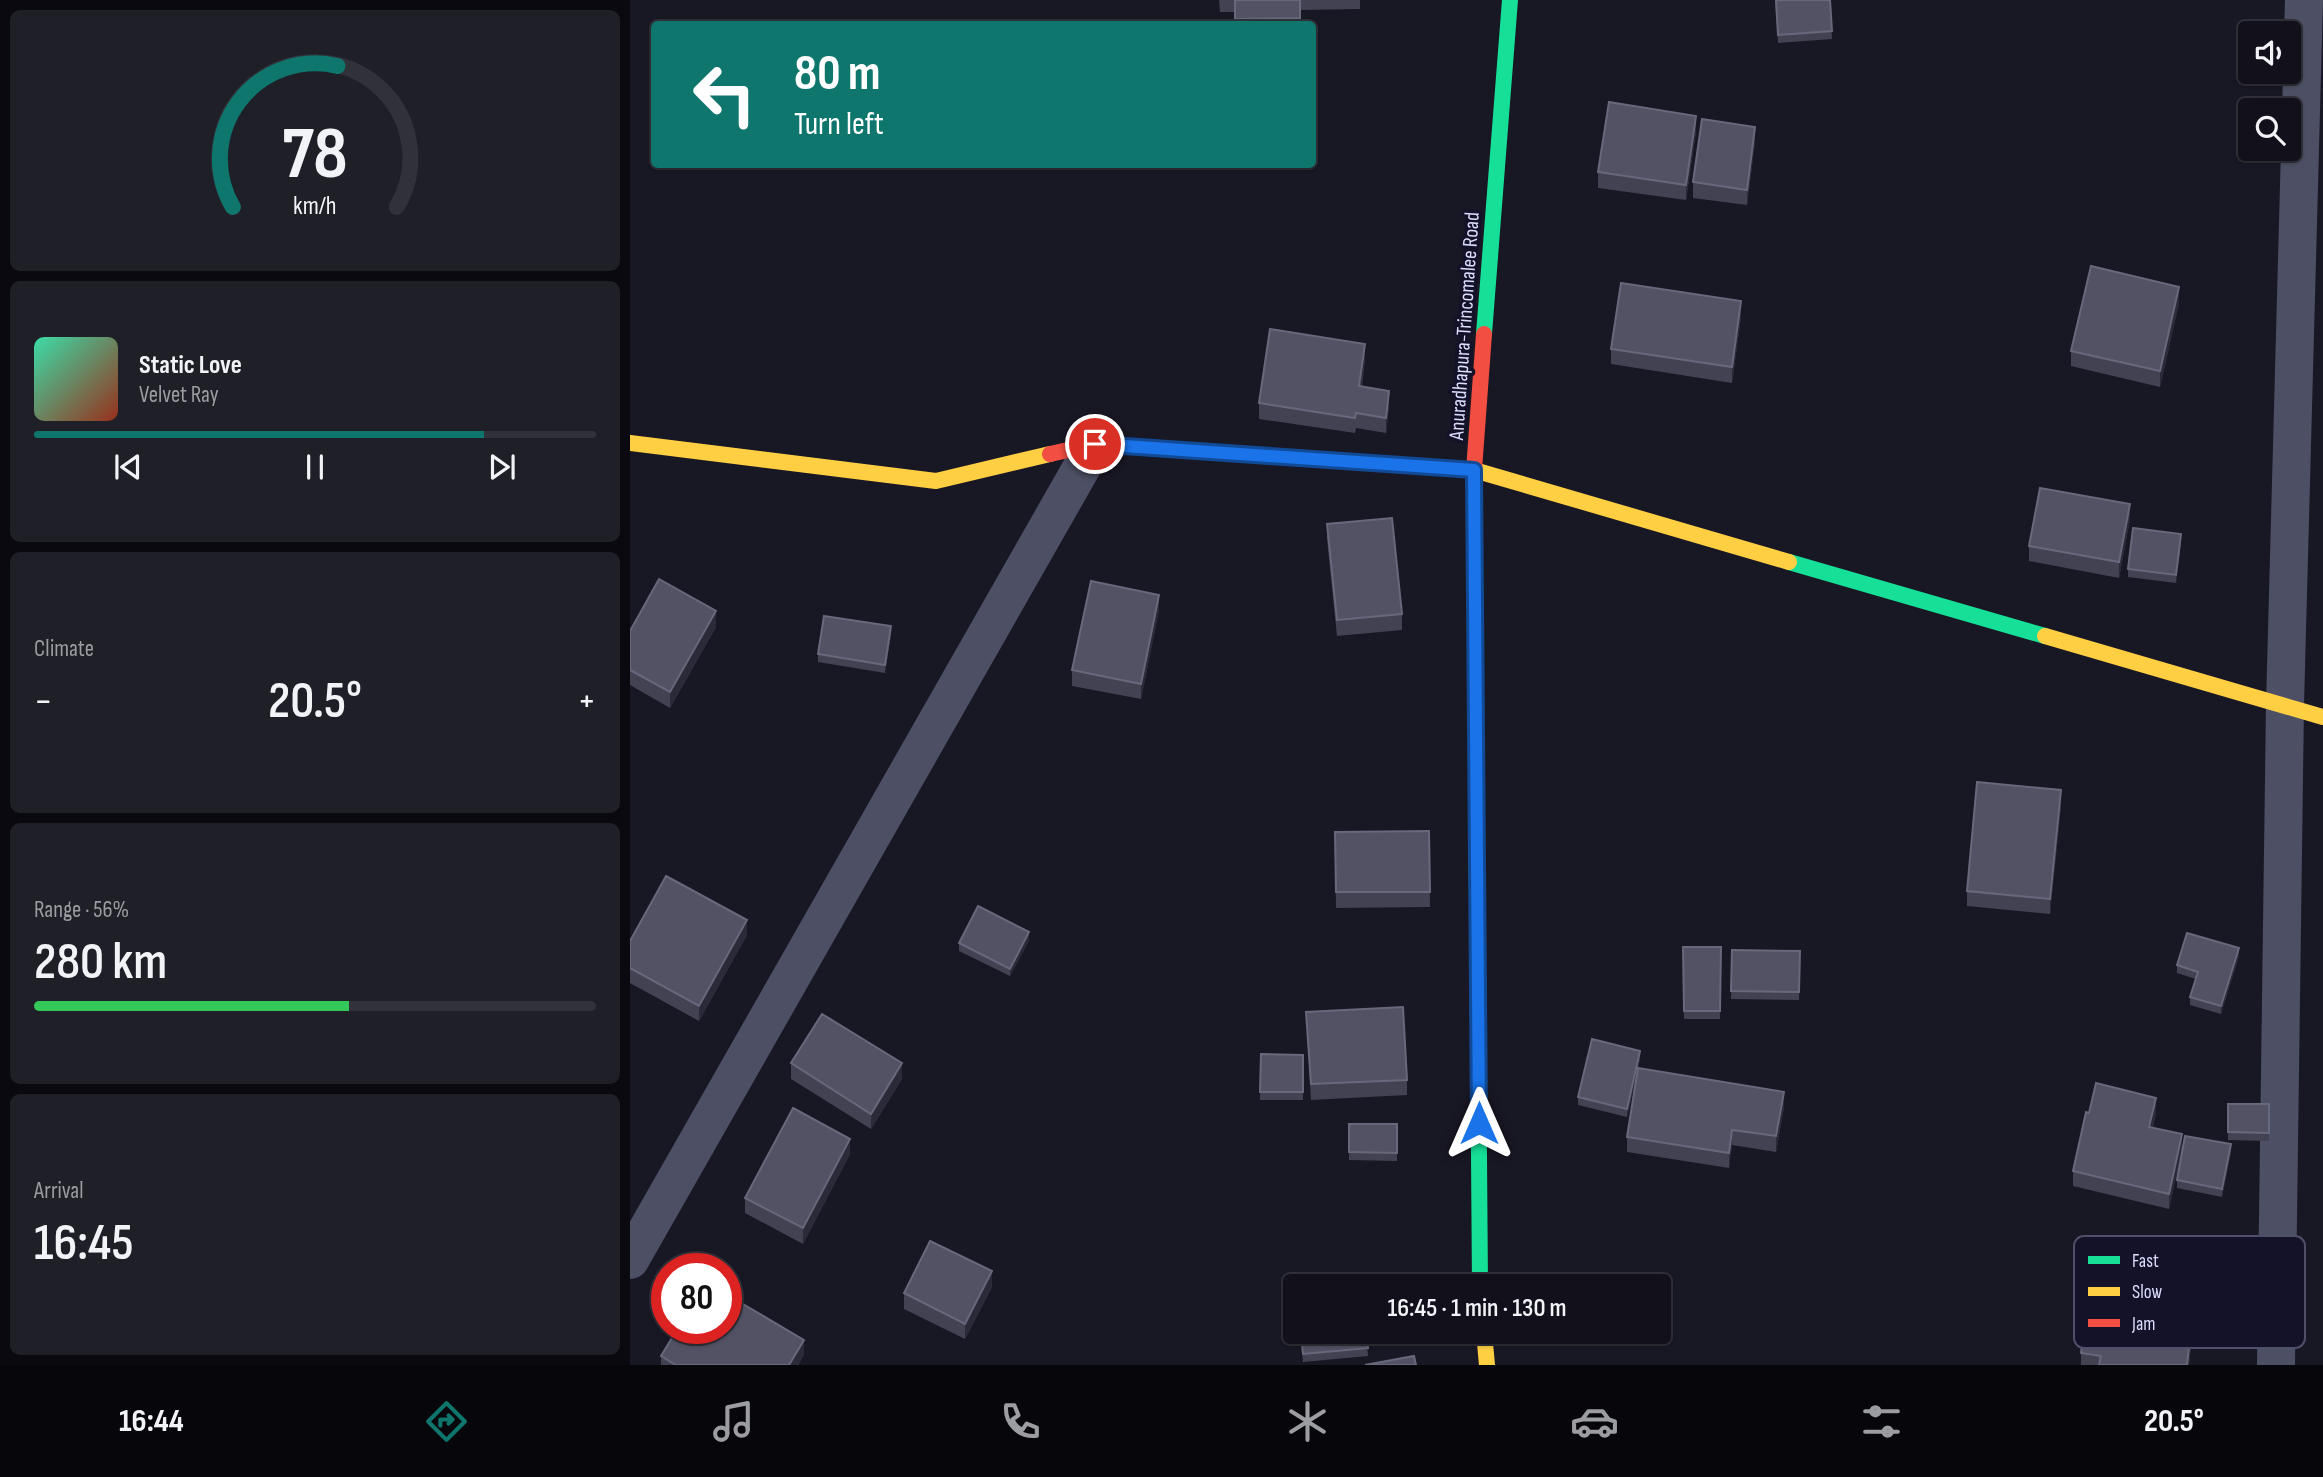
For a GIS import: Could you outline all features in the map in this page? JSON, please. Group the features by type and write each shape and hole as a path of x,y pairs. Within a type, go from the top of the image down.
{"main road":[{"name":"Anuradhapura-Trincomalee Road","path":"1480,1274 1474,470 1510,0"},
{"path":"630,443 936,481 1095,444 1474,470 2323,717"},
{"path":"1485,1344 1488,1365"}],"street":[{"path":"2278,1236 2285,705 2304,0"},
{"path":"630,1260 1095,444"}],"building":[{"path":"1235,0 1300,0 1300,18 1235,19"},
{"path":"1776,0 1830,0 1832,31 1778,35"},
{"path":"1609,102 1696,116 1686,185 1598,172"},
{"path":"1702,119 1755,127 1747,190 1693,182"},
{"path":"2091,266 2179,287 2160,371 2071,351"},
{"path":"1621,283 1741,301 1732,367 1611,349"},
{"path":"1270,329 1365,344 1359,386 1389,391 1386,418 1356,413 1355,418 1259,403"},
{"path":"2040,488 2130,504 2119,562 2029,546"},
{"path":"1392,518 1402,614 1337,620 1327,524"},
{"path":"2133,528 2181,534 2176,575 2128,569"},
{"path":"659,579 716,611 670,692 630,670 630,631"},
{"path":"1091,581 1159,595 1141,684 1072,670"},
{"path":"824,616 891,626 885,665 818,654"},
{"path":"1977,782 2061,790 2050,899 1967,891"},
{"path":"1429,831 1430,892 1336,892 1335,832"},
{"path":"666,876 747,920 699,1006 630,968 630,941"},
{"path":"978,906 1029,932 1010,969 959,943"},
{"path":"2187,933 2239,948 2221,1006 2190,997 2198,972 2177,965"},
{"path":"1683,947 1721,947 1720,1011 1684,1011"},
{"path":"1732,950 1800,951 1799,992 1731,991"},
{"path":"1403,1007 1407,1080 1311,1084 1306,1012"},
{"path":"822,1014 902,1063 871,1114 791,1063"},
{"path":"1592,1039 1640,1051 1627,1109 1578,1097"},
{"path":"1261,1054 1303,1055 1303,1092 1260,1092"},
{"path":"1638,1068 1784,1092 1776,1136 1732,1130 1729,1153 1627,1137"},
{"path":"2096,1083 2156,1098 2149,1127 2182,1134 2169,1194 2073,1171 2086,1112 2089,1113"},
{"path":"2228,1104 2269,1104 2269,1133 2228,1132"},
{"path":"793,1108 850,1139 803,1228 745,1198"},
{"path":"1349,1124 1397,1124 1397,1153 1349,1152"},
{"path":"2185,1136 2231,1144 2222,1189 2177,1180"},
{"path":"930,1241 992,1271 965,1324 904,1293"},
{"path":"742,1303 804,1340 789,1365 676,1365 661,1356 668,1344 742,1344"},
{"path":"1302,1344 1368,1344 1368,1348 1303,1354"},
{"path":"2082,1348 2189,1348 2187,1365 2099,1365 2101,1356 2081,1353"},
{"path":"1414,1356 1416,1365 1365,1365"}],"traffic: fast":[{"path":"1484,334 1510,0"},
{"path":"1789,562 2045,636"},
{"path":"1477,892 1480,1274"}],"traffic: slow":[{"path":"630,443 936,481 1050,454"},
{"path":"1413,466 1474,470 1789,562"},
{"path":"2045,636 2323,717"},
{"path":"1485,1344 1487,1365"}],"traffic: jam":[{"path":"1477,892 1474,470 1484,334"},
{"path":"1050,454 1095,444 1413,466"}],"route":[{"path":"1095,444 1474,470 1479,1123"}]}
